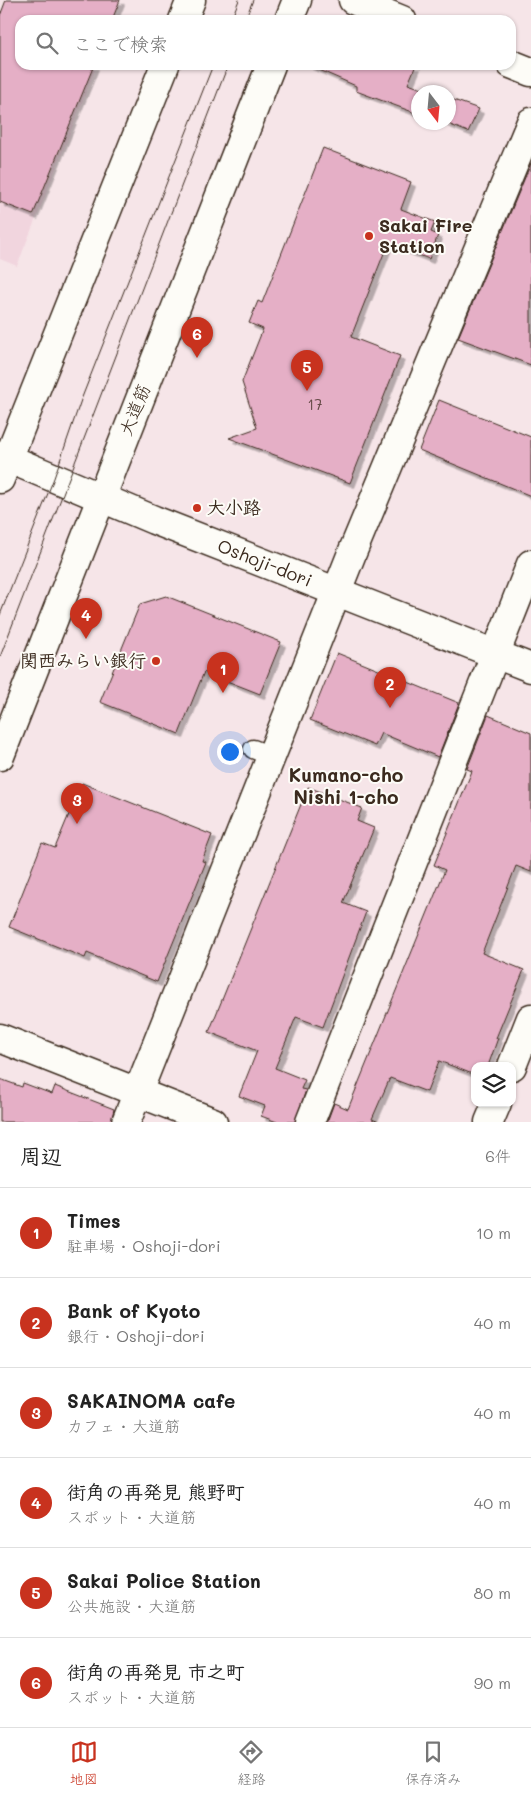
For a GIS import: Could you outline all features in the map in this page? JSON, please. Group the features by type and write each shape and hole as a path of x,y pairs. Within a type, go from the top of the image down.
{"street":[{"path":"185,15 191,0"},
{"path":"291,15 297,0"},
{"path":"353,0 390,15"},
{"path":"516,66 531,72"},
{"path":"3,464 163,70"},
{"name":"大道筋","path":"0,756 270,70"},
{"path":"126,1122 262,753 338,591 531,122"},
{"name":"Oshoji-dori","path":"3,464 101,498 531,668"},
{"path":"310,1122 531,564"},
{"path":"514,1062 531,1018"},
{"path":"0,1038 213,1122"},
{"path":"489,1122 495,1107"}],"shaded area":[{"path":"0,33 15,57 15,70 95,70 17,266 0,259"}],"building":[{"path":"6,0 120,0 114,15 15,15 15,70 92,70 33,215 0,202 0,16"},
{"path":"319,70 414,70 408,84 411,85 411,111 356,91 356,86"},
{"path":"456,101 479,109 468,132 456,127"},
{"path":"323,148 411,182 401,209 435,222 431,232 438,235 429,259 388,243 351,337 400,356 350,483 229,438 257,428 242,382 263,329 249,323 258,301 262,303"},
{"path":"531,163 531,365 458,338"},
{"path":"439,400 531,437 531,496 419,450"},
{"path":"166,596 281,642 260,694 204,672 179,734 100,702 140,604"},
{"path":"337,653 459,703 438,757 381,733 375,746 310,720"},
{"path":"488,715 531,733 531,872 516,866 482,953 524,970 496,1038 498,1038 489,1062 471,1062 471,1073 439,1061 427,1092 390,1078 372,1119 379,1122 327,1122 334,1103 348,1109 445,870 434,865 472,771 467,769"},
{"path":"82,783 212,835 202,861 206,862 157,982 87,953 85,958 9,927 42,843 55,848"},
{"path":"308,787 362,808 357,821 374,828 343,903 366,912 323,1027 296,1017 275,1068 305,1080 301,1089 306,1090 295,1122 277,1122 261,1116 265,1106 239,1096 257,1051 209,1032"},
{"path":"0,1079 22,1087 23,1083 52,1094 55,1086 114,1109 111,1122 0,1122"}],"tram line":[{"path":"233,15 239,0"},
{"path":"247,15 253,0"},
{"path":"0,615 54,478 81,400 211,70"},
{"path":"0,657 226,70"}],"place":[{"name":"Sakai Fire Station","path":"369,236"},
{"name":"街角の再発見 市之町","path":"197,358"},
{"name":"Sakai Police Station","path":"307,391"},
{"name":"大小路","path":"197,508"},
{"name":"街角の再発見 熊野町","path":"86,639"},
{"name":"関西みらい銀行","path":"156,661"},
{"name":"Times","path":"223,693"},
{"name":"Bank of Kyoto","path":"390,708"},
{"name":"SAKAINOMA cafe","path":"77,824"}],"district":[{"name":"Kumano-cho Nishi 1-cho","path":"346,786"}]}
